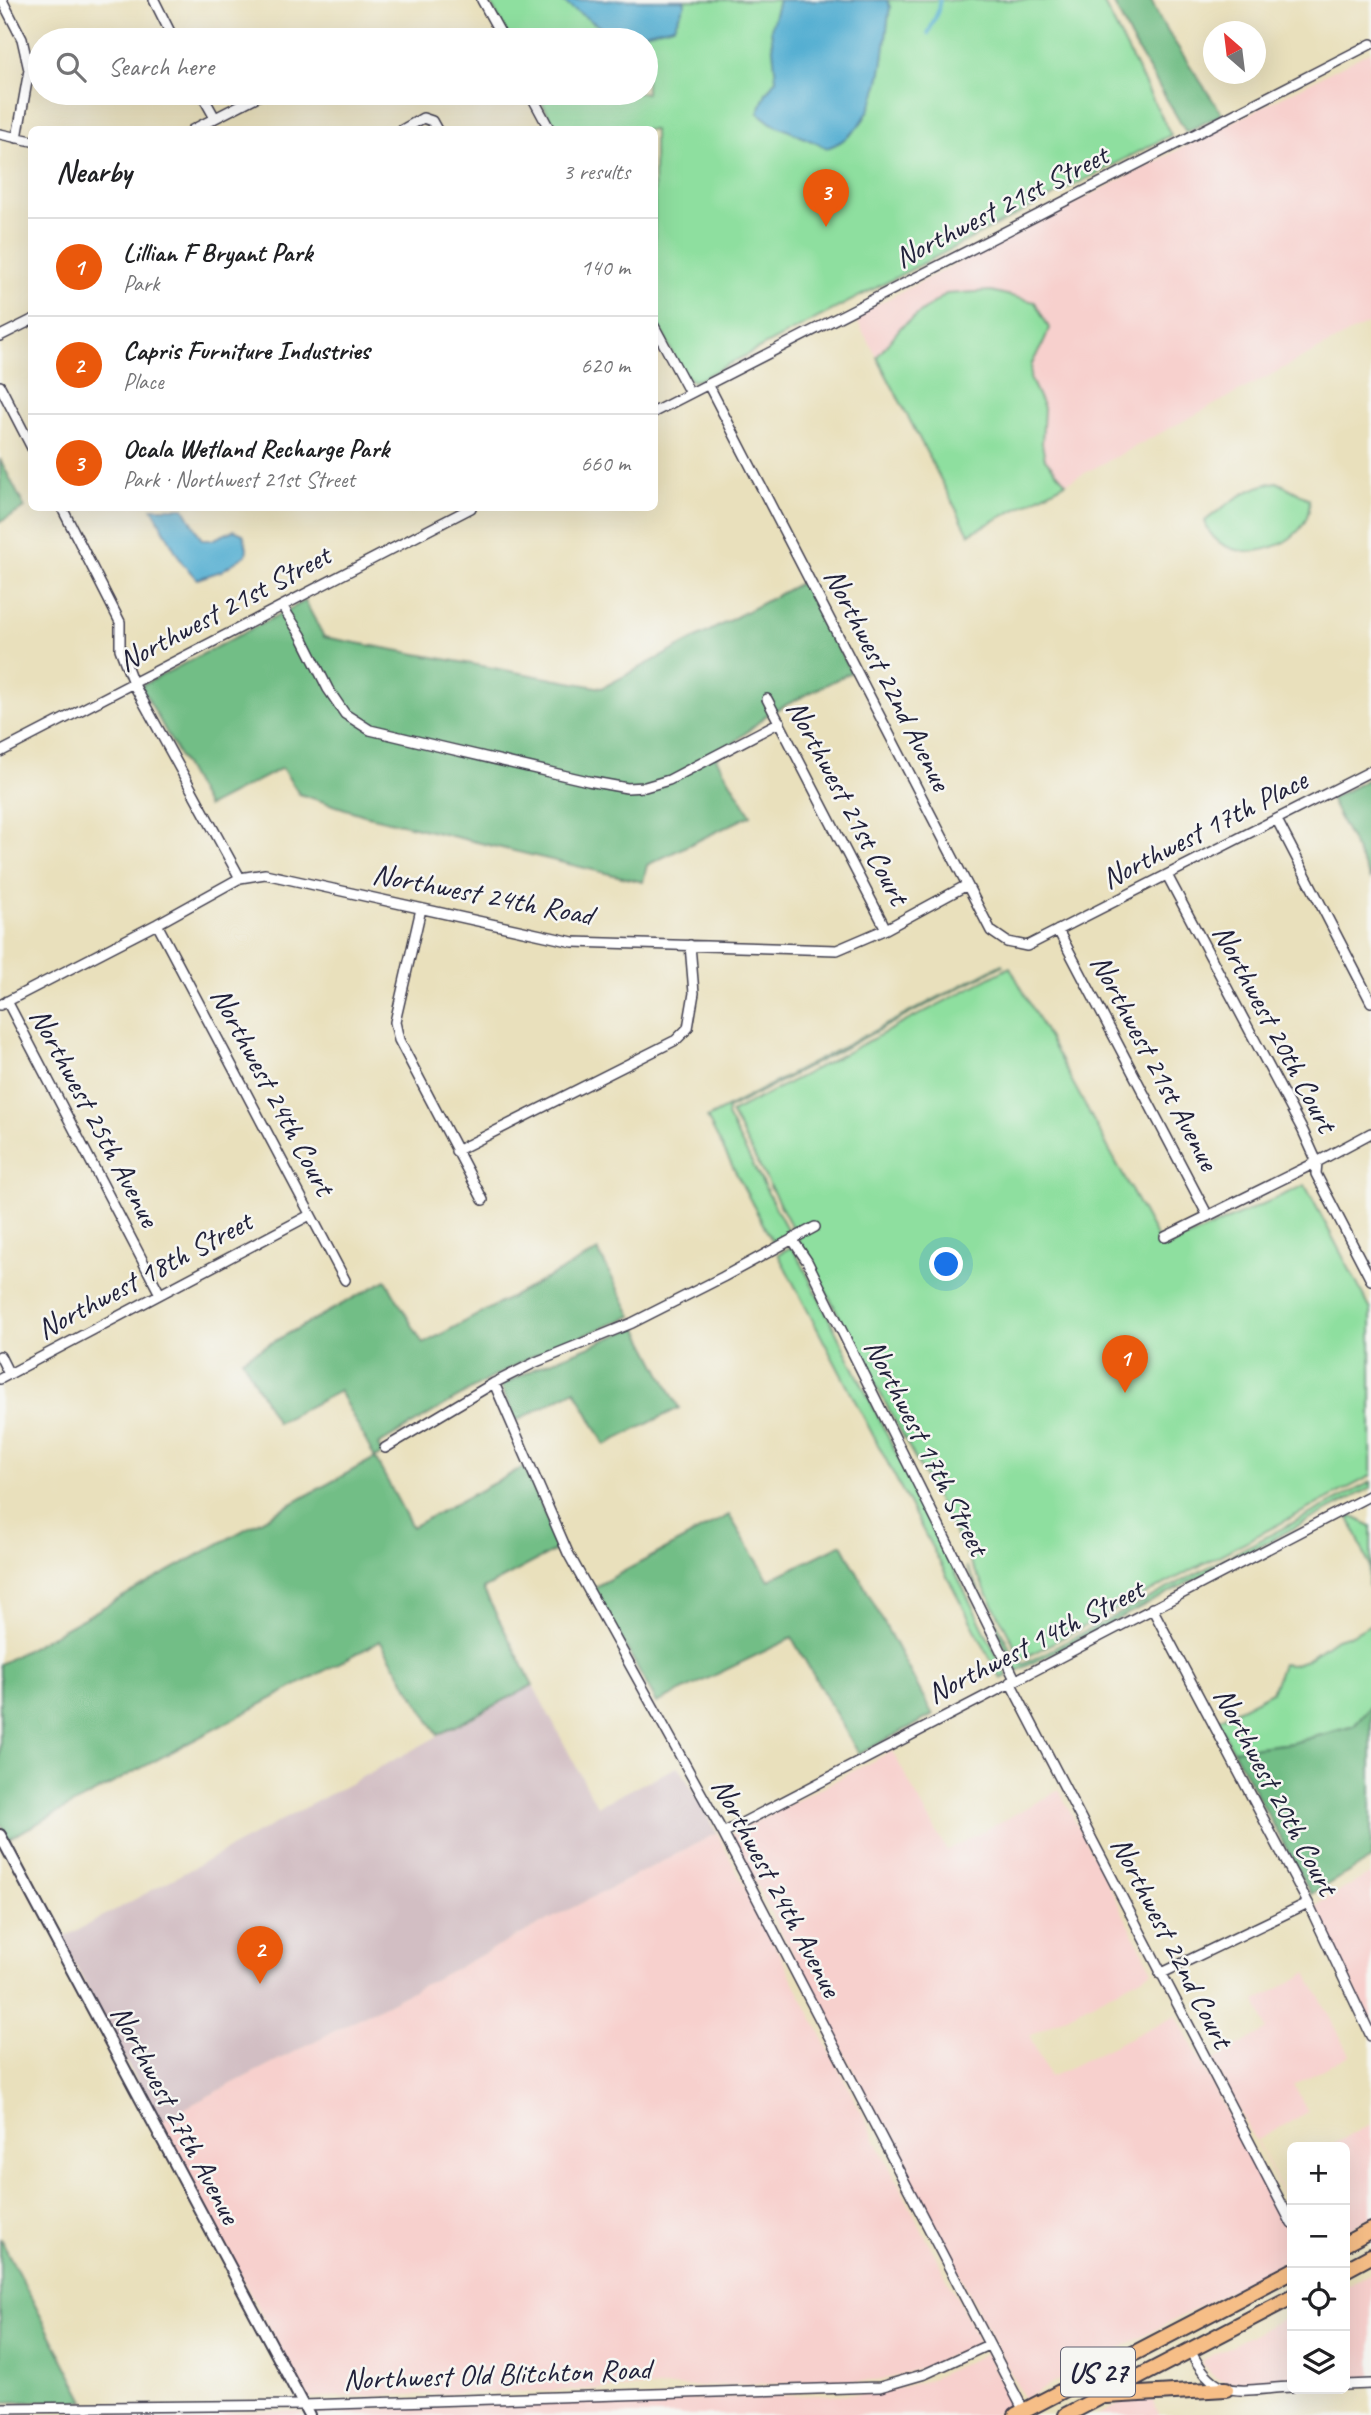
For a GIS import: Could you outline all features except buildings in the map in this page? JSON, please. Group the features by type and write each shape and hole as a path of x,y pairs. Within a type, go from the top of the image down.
{"highway":[{"path":"1350,2241 1371,2230"},
{"path":"1349,2268 1371,2256"},
{"name":"US 27","path":"1022,2414 1287,2274"},
{"name":"US 27","path":"1066,2415 1287,2300"},
{"path":"1101,2397 1226,2389"}],"street":[{"path":"2,0 22,39 28,66"},
{"path":"154,0 168,28"},
{"path":"482,0 497,28"},
{"name":"Northwest 21st Street","path":"658,410 1371,44"},
{"path":"17,138 28,76"},
{"path":"208,105 215,118"},
{"path":"200,126 240,105"},
{"path":"536,105 548,126"},
{"path":"409,126 422,118 432,121 435,126"},
{"path":"0,134 28,140"},
{"path":"0,336 28,322"},
{"path":"658,333 690,393"},
{"name":"Northwest 22nd Avenue","path":"708,384 991,931 1007,942 1027,946 1058,930"},
{"path":"0,386 28,440"},
{"path":"4,1003 158,924 240,878 133,683 120,649 120,622 64,511"},
{"name":"Northwest 21st Street","path":"0,752 465,511"},
{"path":"282,606 345,714 370,730 446,748 588,781 626,788 645,787 669,779 780,723"},
{"name":"Northwest 21st Court","path":"767,699 886,929"},
{"name":"Northwest 17th Place","path":"1058,930 1371,771"},
{"path":"1277,820 1371,1002"},
{"name":"Northwest 24th Road","path":"240,878 265,874 573,942 837,950 886,929 967,885"},
{"name":"Northwest 20th Court","path":"1167,875 1303,1130 1317,1163 1316,1174 1371,1280"},
{"path":"421,909 395,1022 399,1040 483,1200"},
{"name":"Northwest 24th Court","path":"158,924 345,1280"},
{"name":"Northwest 21st Avenue","path":"1058,930 1208,1216"},
{"path":"456,1151 676,1040 688,1028 694,993 690,945"},
{"name":"Northwest 25th Avenue","path":"4,1003 160,1294"},
{"path":"1165,1237 1317,1163 1371,1133"},
{"name":"Northwest 18th Street","path":"0,1379 310,1216"},
{"path":"385,1448 494,1383 536,1362 632,1323 723,1278 815,1227"},
{"name":"Northwest 17th Street","path":"792,1239 807,1261 1012,1681"},
{"path":"0,1356 9,1374"},
{"name":"Northwest 24th Avenue","path":"494,1383 568,1553 723,1833 1022,2414"},
{"name":"Northwest 14th Street","path":"723,1833 1371,1494"},
{"name":"Northwest 20th Court","path":"1152,1608 1308,1903 1371,2036"},
{"name":"Northwest 22nd Court","path":"1012,1681 1160,1974 1287,2215"},
{"name":"Northwest 27th Avenue","path":"0,1835 306,2410"},
{"path":"1160,1974 1308,1903"},
{"name":"Northwest Old Blitchton Road","path":"0,2408 306,2410 880,2387 925,2374 988,2345"},
{"path":"1190,2350 1199,2369 1209,2380 1226,2389 1287,2387"},
{"path":"1350,2385 1371,2384"}],"shaded area":[{"path":"1371,51 1371,322 1066,483 1045,459 1042,444 1044,408 1030,378 1032,363 1044,342 901,327 877,357 854,316"},
{"path":"533,1685 597,1806 679,1766 717,1833 158,2122 61,1939"},
{"path":"892,1751 947,1851 1059,1790 1153,1971 1029,2036 1050,2077 1176,2015 1287,2226 1287,2261 1024,2399 730,1835"},
{"path":"717,1833 980,2342 923,2368 878,2381 306,2398 158,2122"},
{"path":"1371,1873 1371,2023 1315,1906"},
{"path":"1307,1973 1350,2055 1294,2085 1308,2112 1256,2141 1287,2198 1287,2202 1213,2061 1267,2029 1256,2001"},
{"path":"1371,2124 1371,2217 1350,2228 1350,2142 1338,2142"},
{"path":"1371,2273 1371,2378 1350,2379 1350,2284"},
{"path":"1287,2317 1287,2381 1226,2383 1212,2375 1201,2361"},
{"path":"986,2353 1014,2404 993,2415 315,2415 312,2410 880,2393 928,2380"},
{"path":"1152,2400 1160,2415 1097,2415 1123,2401"},
{"path":"300,2411 302,2415 185,2415 183,2412"}],"green space":[{"path":"489,0 1102,0 1171,135 692,381 682,372 658,324 658,126 554,126 543,105 658,105 658,28 504,28"},
{"path":"1112,0 1151,0 1162,23 1222,114 1186,132 1131,39"},
{"path":"991,291 1035,302 1049,328 1032,363 1030,378 1044,408 1042,444 1045,459 1066,483 969,534 877,357 901,327 946,294"},
{"path":"0,459 25,508 0,522"},
{"path":"1277,482 1309,499 1307,517 1297,532 1283,543 1246,551 1228,547 1214,537 1205,521 1248,492"},
{"path":"802,582 851,672 768,714 716,758 751,815 647,865 643,882 364,815 299,794 282,768 207,807 141,686 305,601 324,637 602,688"},
{"path":"1371,778 1371,880 1330,799"},
{"path":"1002,964 728,1109 727,1116 789,1233 773,1243 707,1118"},
{"path":"1010,967 1163,1249 1305,1185 1371,1310 1371,1476 1022,1659 731,1113"},
{"path":"791,1247 802,1264 1007,1676 1001,1679 778,1254"},
{"path":"598,1251 632,1316 533,1356 487,1380 378,1445 382,1454 375,1458 339,1391 277,1423 242,1359 386,1280 423,1344"},
{"path":"637,1327 679,1408 605,1445 575,1390 516,1421 501,1386 538,1367"},
{"path":"375,1458 412,1527 524,1467 560,1548 483,1589 533,1685 438,1735 380,1641 8,1839 0,1823 0,1664"},
{"path":"1371,1482 1371,1488 1017,1671 967,1567 1017,1661 1024,1664"},
{"path":"729,1515 769,1580 842,1544 933,1715 859,1754 792,1638 657,1703 593,1588"},
{"path":"1348,1515 1371,1526 1371,1589 1368,1585 1369,1565"},
{"path":"1371,1624 1371,1706 1354,1726 1292,1743 1233,1750 1217,1720 1272,1692 1282,1664 1292,1665 1306,1660 1336,1639 1352,1635"},
{"path":"1371,1706 1371,1859 1311,1894 1233,1750 1292,1743 1354,1726"},
{"path":"0,2238 85,2401 0,2402"}],"water":[{"path":"560,0 684,0 685,4 674,26 658,30 602,28"},
{"path":"779,0 887,0 890,7 882,69 870,108 860,125 846,138 827,148 771,123 758,113 766,93 776,79 771,29"},
{"path":"154,511 186,511 202,540 212,540 234,530 243,534 246,555 221,571 197,579 182,563"}],"waterway":[{"path":"928,34 940,0"}],"place":[{"name":"Ocala Wetland Recharge Park","path":"826,227"},
{"name":"Lillian F Bryant Park","path":"1125,1393"},
{"name":"Capris Furniture Industries","path":"260,1984"}]}
